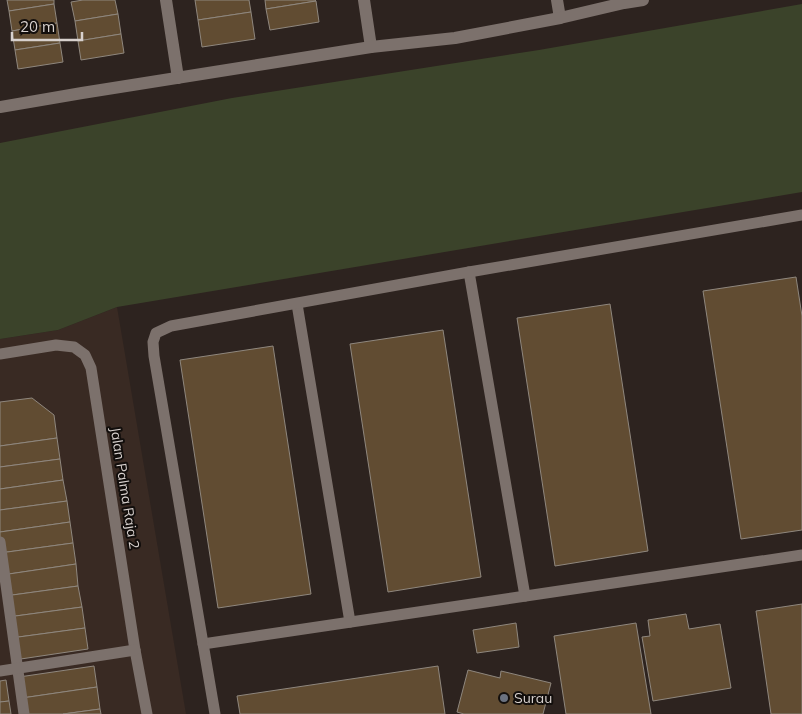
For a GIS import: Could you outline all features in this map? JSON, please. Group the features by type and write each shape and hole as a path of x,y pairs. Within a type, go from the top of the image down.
{"street":[{"path":"166,0 178,78"},
{"path":"364,0 371,47"},
{"path":"557,0 560,18"},
{"path":"0,107 371,47 455,38 560,18 623,2 643,0"}],"lane":[{"path":"215,714 154,356 153,342 156,333 172,326 469,272 802,215"},
{"path":"469,272 525,596"},
{"path":"297,304 350,622"},
{"name":"Jalan Palma Raja 2","path":"0,354 56,345 74,347 85,355 91,368 135,650 147,714"},
{"path":"0,542 24,714"},
{"path":"202,644 802,555"},
{"path":"0,671 135,650"}],"shaded area":[{"path":"117,307 186,714 0,714 0,339 58,330"}],"green space":[{"path":"802,4 802,192 117,307 58,330 0,339 0,143 232,98 539,50"}],"building":[{"path":"7,0 54,0 54,4 9,11"},
{"path":"115,0 118,14 75,21 71,2"},
{"path":"195,0 249,0 251,12 198,20"},
{"path":"265,0 315,0 316,1 266,9"},
{"path":"316,1 319,22 270,30 266,9"},
{"path":"54,4 57,23 12,31 9,11"},
{"path":"251,12 255,39 202,47 198,20"},
{"path":"118,14 121,34 78,41 75,21"},
{"path":"57,23 60,43 15,50 12,31"},
{"path":"121,34 124,53 81,60 78,41"},
{"path":"60,43 63,62 18,69 15,50"},
{"path":"796,277 802,316 802,530 741,539 703,291"},
{"path":"610,304 648,551 555,566 517,318"},
{"path":"443,330 481,577 388,592 350,344"},
{"path":"273,346 311,594 218,608 180,360"},
{"path":"32,398 54,415 57,438 0,446 0,402"},
{"path":"57,438 60,459 0,467 0,446"},
{"path":"60,459 63,480 0,489 0,467"},
{"path":"63,480 67,501 0,510 0,489"},
{"path":"67,501 70,522 0,532 0,510"},
{"path":"70,522 73,543 0,553 0,532"},
{"path":"73,543 76,564 2,575 0,553"},
{"path":"76,564 78,586 5,596 2,575"},
{"path":"78,586 82,607 8,617 5,596"},
{"path":"802,604 802,714 771,714 756,611"},
{"path":"82,607 85,628 11,638 8,617"},
{"path":"686,614 689,629 720,624 731,688 653,701 642,637 650,636 648,620"},
{"path":"516,623 519,647 477,653 473,630"},
{"path":"636,623 651,714 566,714 554,636"},
{"path":"85,628 88,649 14,660 11,638"},
{"path":"94,666 97,687 22,698 19,677"},
{"path":"438,666 445,714 240,714 237,696"},
{"name":"Surau","path":"468,670 500,678 501,671 551,683 543,714 464,714 457,712"},
{"path":"6,680 9,701 0,702 0,681"},
{"path":"97,687 100,709 63,714 24,714 22,698"},
{"path":"9,701 11,714 0,714 0,702"},
{"path":"100,709 101,714 63,714"}],"place":[{"name":"Surau","path":"504,698"}]}
